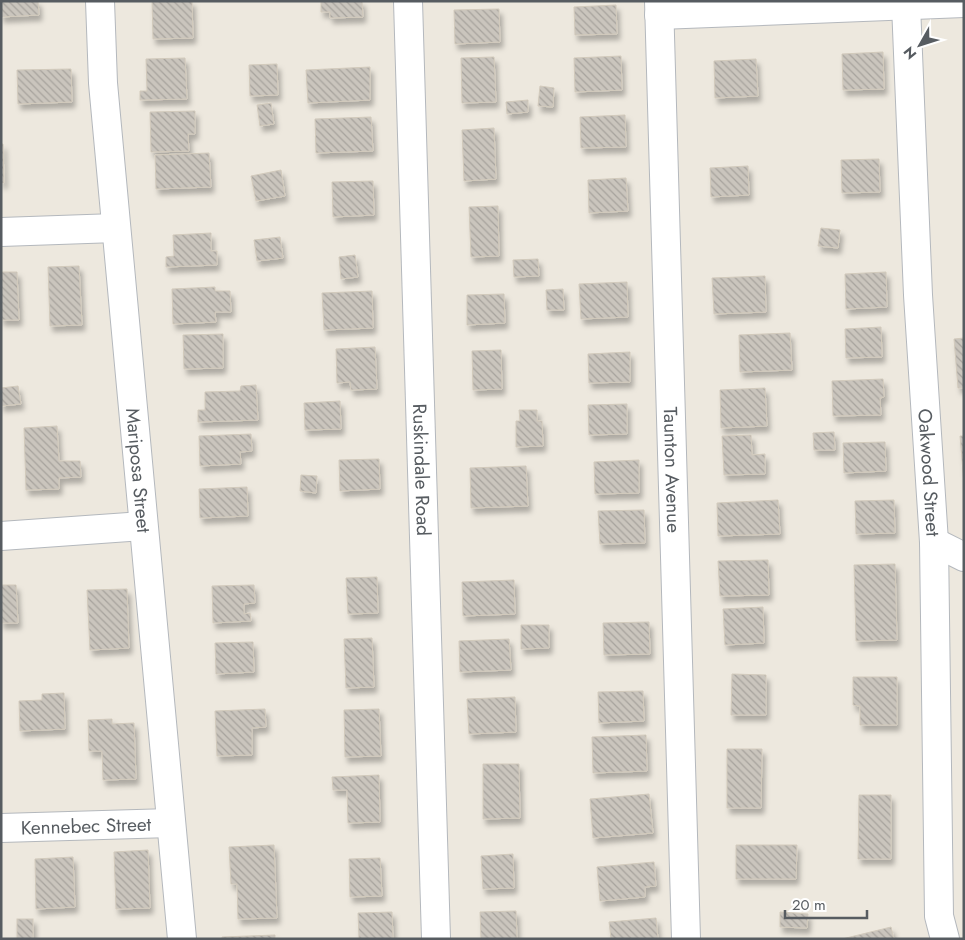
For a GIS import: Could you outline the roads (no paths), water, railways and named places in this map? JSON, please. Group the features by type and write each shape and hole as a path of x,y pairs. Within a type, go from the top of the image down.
{"street":[{"name":"Mariposa Street","path":"100,1 103,83 182,939"},
{"name":"Ruskindale Road","path":"408,1 436,939"},
{"path":"659,8 964,3"},
{"name":"Oakwood Street","path":"906,5 918,295 934,542 940,916 945,939"},
{"name":"Taunton Avenue","path":"659,8 686,939"},
{"path":"1,232 116,228"},
{"path":"1,536 143,526"},
{"path":"934,542 964,557"},
{"name":"Kennebec Street","path":"1,828 171,823"}]}
